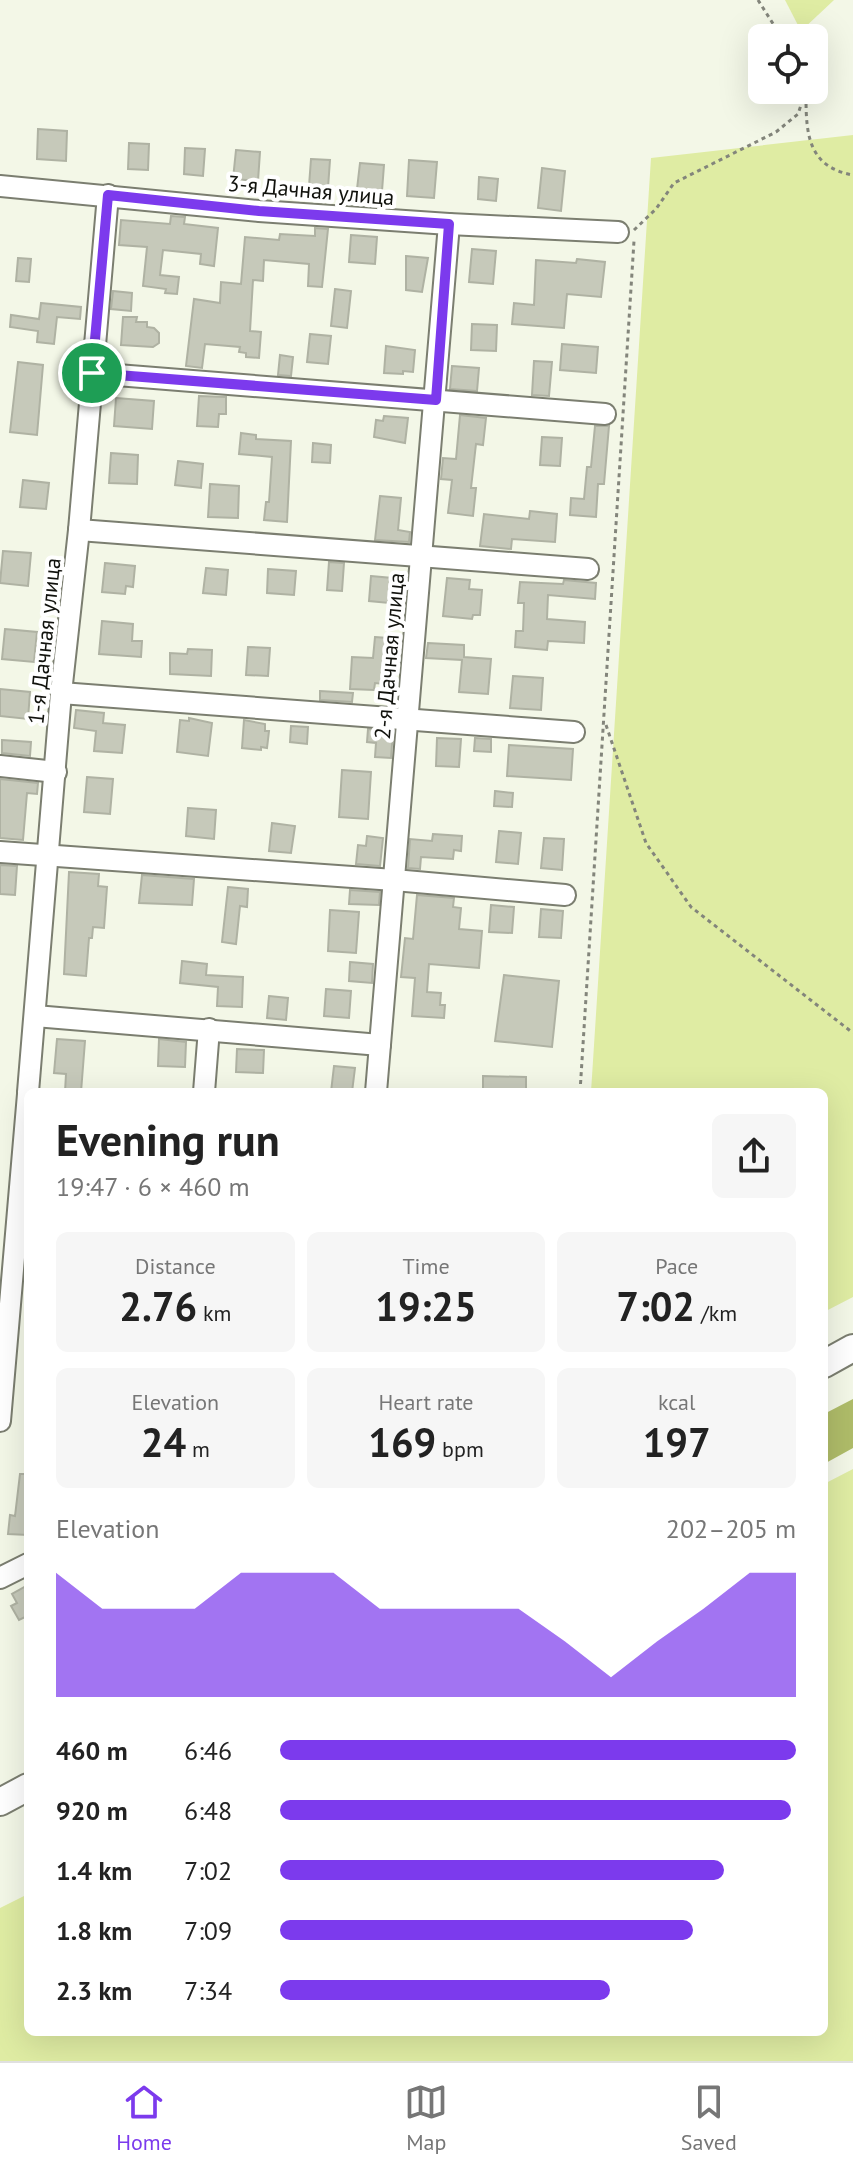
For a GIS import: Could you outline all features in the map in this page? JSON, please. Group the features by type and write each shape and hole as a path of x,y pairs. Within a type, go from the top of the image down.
{"main road":[{"path":"828,1351 853,1338"},
{"path":"828,1362 853,1348"},
{"path":"0,1802 24,1789"}],"street":[{"name":"3-я Дачная улица","path":"0,186 259,211 449,224 627,231"},
{"name":"1-я Дачная улица","path":"28,1088 61,693 79,530 108,195"},
{"name":"2-я Дачная улица","path":"376,1088 449,224"},
{"path":"92,373 605,414"},
{"path":"79,530 588,569"},
{"path":"61,693 574,732"},
{"path":"0,766 56,772"},
{"path":"0,852 565,895"},
{"path":"35,1016 380,1045"},
{"path":"204,1088 209,1029"},
{"name":"1-я Дачная улица","path":"0,1421 20,1270 24,1182"},
{"path":"0,1578 24,1566"}],"path":[{"path":"758,0 773,24"},
{"path":"580,1088 604,721 627,231 656,209 674,183 776,132 798,114 801,104"},
{"path":"806,104 811,148 822,162 853,175"},
{"path":"604,721 646,843 691,907 853,1033"}],"green space":[{"path":"785,0 834,0 808,24 797,24"},
{"path":"853,135 853,1297 828,1310 828,1088 591,1088 651,158"},
{"path":"853,1399 853,1448 828,1462 828,1412"},
{"path":"853,1469 853,2061 0,2061 0,1908 24,1896 24,2036 828,2036 828,1482"}],"building":[{"path":"38,129 67,131 66,161 37,159"},
{"path":"129,143 149,144 148,170 128,169"},
{"path":"185,148 205,149 203,176 184,174"},
{"path":"236,150 260,152 258,181 233,179"},
{"path":"311,159 330,160 328,188 309,186"},
{"path":"409,160 437,162 434,198 407,196"},
{"path":"360,163 384,165 382,191 357,189"},
{"path":"542,168 565,171 561,211 538,208"},
{"path":"479,177 498,179 496,201 478,199"},
{"path":"171,216 185,217 184,224 218,228 214,266 200,264 201,254 163,250 160,275 179,277 177,294 143,286 147,247 119,245 121,220 170,224"},
{"path":"315,228 328,229 322,287 308,286 309,264 264,260 263,281 253,280 250,331 261,332 259,358 246,357 246,353 239,352 240,347 205,344 202,368 186,366 194,299 220,303 221,282 241,284 245,237 279,240 280,234 315,236"},
{"path":"351,235 377,237 375,264 349,262"},
{"path":"472,249 496,251 493,284 469,282"},
{"path":"406,256 428,258 422,292 406,290"},
{"path":"18,258 31,259 29,282 16,281"},
{"path":"577,259 605,262 601,297 567,294 564,328 512,324 514,303 534,305 536,260 576,263"},
{"path":"335,289 351,291 347,328 331,326"},
{"path":"113,291 132,293 131,311 111,309"},
{"path":"41,303 81,307 80,319 57,317 54,344 37,342 38,331 10,327 11,315 39,319"},
{"path":"123,317 137,317 136,322 147,322 147,327 159,333 159,343 153,347 121,345"},
{"path":"472,324 497,325 496,351 471,350"},
{"path":"310,334 331,336 328,364 307,362"},
{"path":"562,344 598,347 596,373 560,370"},
{"path":"386,346 415,350 413,372 384,373"},
{"path":"280,355 293,357 291,376 278,375"},
{"path":"534,361 552,362 549,396 532,395"},
{"path":"18,362 43,365 37,435 10,432"},
{"path":"452,366 479,368 477,391 450,389"},
{"path":"199,396 226,397 226,414 219,414 218,427 197,426"},
{"path":"116,398 154,401 152,429 114,426"},
{"path":"460,415 486,418 483,445 476,444 471,488 476,488 473,516 448,513 452,480 441,479 443,458 456,459"},
{"path":"384,416 408,418 405,443 374,437 376,420 383,421"},
{"path":"595,426 609,426 604,484 598,484 596,517 570,515 571,498 584,499"},
{"path":"241,433 256,435 256,439 291,441 287,522 264,520 266,502 269,502 272,457 239,454"},
{"path":"542,437 562,438 560,466 540,465"},
{"path":"313,443 331,445 330,463 312,462"},
{"path":"111,453 138,455 137,484 109,483"},
{"path":"178,461 203,464 201,488 175,485"},
{"path":"23,480 49,483 46,509 20,507"},
{"path":"210,484 239,486 238,518 208,517"},
{"path":"380,496 401,498 398,530 410,532 409,542 375,540"},
{"path":"530,511 557,514 555,542 512,539 511,549 480,546 484,514 529,519"},
{"path":"3,551 31,553 28,586 0,583"},
{"path":"329,562 344,563 342,591 327,590"},
{"path":"105,563 135,566 133,587 126,586 125,594 102,592"},
{"path":"206,568 228,570 226,595 203,593"},
{"path":"268,569 296,571 294,595 267,593"},
{"path":"371,576 392,578 389,603 369,601"},
{"path":"447,578 470,580 469,589 482,590 480,615 473,615 472,619 443,616"},
{"path":"564,580 596,583 595,599 548,595 547,619 585,622 584,643 548,641 547,650 515,647 516,631 523,631 524,603 518,603 520,582 563,584"},
{"path":"102,621 133,624 132,641 142,641 141,657 99,654"},
{"path":"5,629 37,632 34,662 2,659"},
{"path":"375,637 401,639 399,664 386,662 384,684 375,683 374,690 350,689 352,657 373,658"},
{"path":"428,643 464,645 464,657 491,659 488,694 459,692 462,660 426,658"},
{"path":"248,647 270,648 268,676 246,675"},
{"path":"188,649 212,650 211,676 170,674 170,653 187,654"},
{"path":"513,676 543,678 541,710 510,708"},
{"path":"0,689 30,692 28,719 0,716"},
{"path":"320,691 353,693 352,702 320,700"},
{"path":"76,710 104,713 103,723 125,725 122,753 94,751 96,731 74,728"},
{"path":"189,718 212,723 208,756 177,752 180,720 189,721"},
{"path":"244,720 265,724 265,731 269,731 267,748 242,748"},
{"path":"291,726 308,727 307,744 290,742"},
{"path":"368,729 393,731 391,758 375,757 376,743 367,742"},
{"path":"437,738 461,739 459,767 436,766"},
{"path":"475,738 491,739 491,752 474,751"},
{"path":"2,740 31,742 30,756 2,753"},
{"path":"509,745 573,749 571,780 507,776"},
{"path":"342,770 371,772 368,819 339,817"},
{"path":"87,777 113,779 110,814 84,812"},
{"path":"0,779 38,783 37,794 27,793 23,840 0,838"},
{"path":"495,791 513,793 512,807 494,806"},
{"path":"188,808 216,810 214,839 186,836"},
{"path":"272,823 295,826 291,853 269,851"},
{"path":"499,831 521,833 518,864 496,862"},
{"path":"433,834 462,836 461,851 454,850 453,859 421,857 420,869 408,868 410,839 432,841"},
{"path":"367,836 383,838 380,866 356,864 358,845 366,846"},
{"path":"544,838 564,839 562,870 541,868"},
{"path":"0,865 17,866 15,895 0,894"},
{"path":"69,872 99,874 98,886 107,887 104,928 93,927 92,938 89,938 86,976 64,974"},
{"path":"142,875 194,879 192,905 139,903"},
{"path":"228,887 248,889 247,907 240,906 236,944 222,942"},
{"path":"350,890 380,892 379,905 349,904"},
{"path":"417,895 454,898 453,907 461,908 459,929 482,931 479,968 429,964 427,992 441,993 440,1005 445,1005 444,1018 412,1016 415,978 401,977 405,938 413,939"},
{"path":"491,905 514,907 512,933 489,932"},
{"path":"541,909 563,911 561,938 539,937"},
{"path":"330,910 359,912 356,953 328,951"},
{"path":"182,961 207,964 206,975 243,977 242,1007 217,1006 218,987 180,983"},
{"path":"350,962 373,964 372,983 349,981"},
{"path":"504,975 559,981 552,1047 495,1041"},
{"path":"326,989 351,991 349,1018 324,1016"},
{"path":"269,996 288,998 286,1020 267,1018"},
{"path":"57,1039 85,1041 81,1088 65,1088 66,1074 54,1073"},
{"path":"159,1039 186,1042 185,1067 158,1066"},
{"path":"237,1049 264,1050 263,1073 236,1072"},
{"path":"334,1066 355,1068 352,1088 331,1088"},
{"path":"483,1076 526,1077 526,1088 483,1088"},
{"path":"20,1474 24,1474 24,1535 8,1534 10,1515 15,1516"},
{"path":"24,1587 24,1618 19,1620 11,1606 17,1603 12,1594"}],"route":[{"path":"108,195 259,211 449,224 436,400 92,373 108,195"}]}
